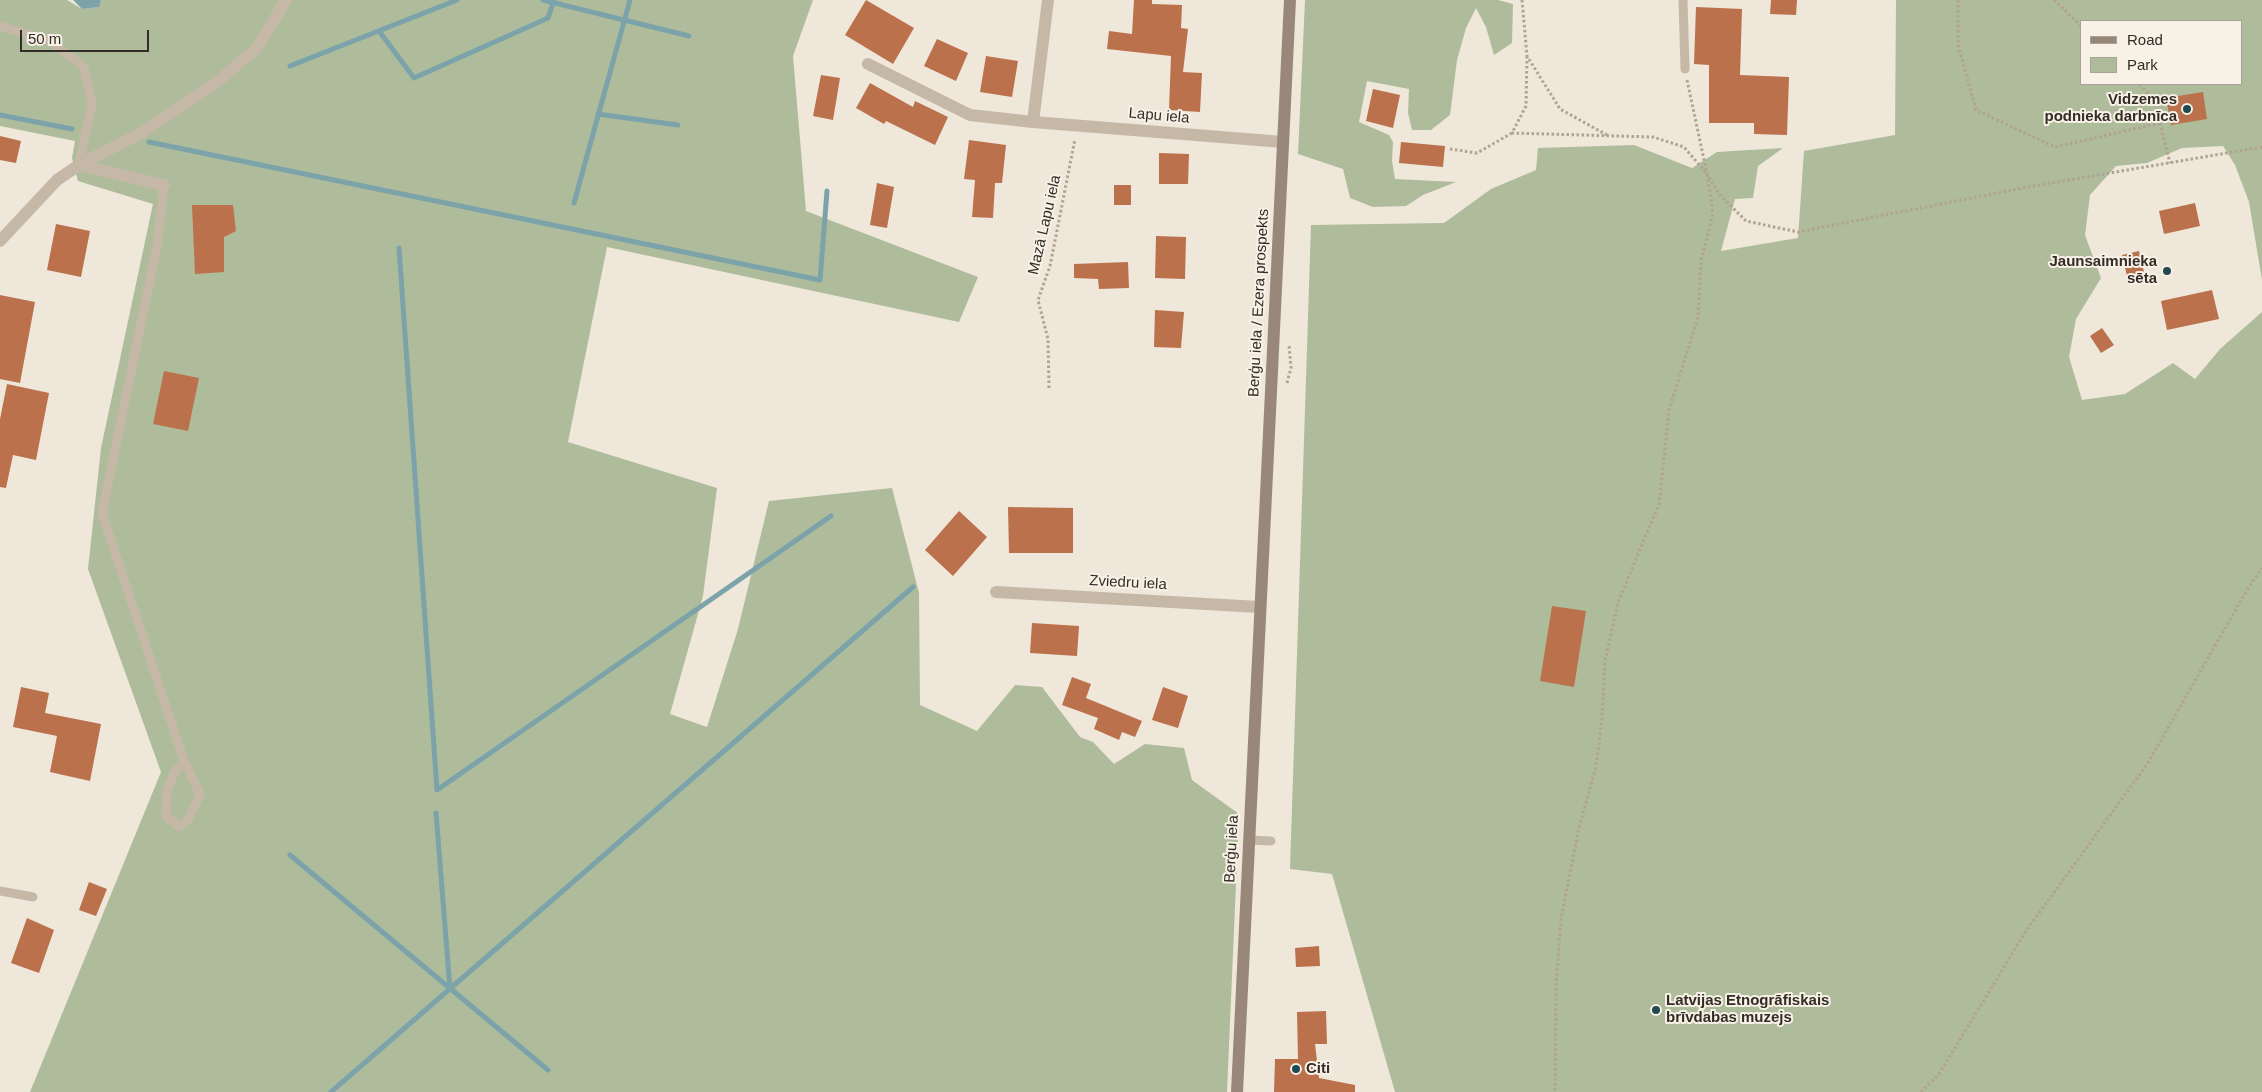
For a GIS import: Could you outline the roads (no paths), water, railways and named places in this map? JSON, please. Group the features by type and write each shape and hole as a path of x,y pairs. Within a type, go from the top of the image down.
{"main road":[{"name":"Berģu iela / Ezera prospekts","path":"1259,607 1290,0"},
{"name":"Berģu iela","path":"1238,1092 1259,607"}],"street":[{"path":"0,241 57,180 79,165 141,133 217,82 257,48 286,0"},
{"path":"1033,122 1048,0"},
{"name":"Lapu iela","path":"868,64 970,115 1078,126 1283,142"},
{"path":"79,165 164,185"},
{"name":"Zviedru iela","path":"996,592 1259,607"}],"lane":[{"path":"1683,0 1685,69"},
{"path":"0,26 50,41 84,66 92,104 79,165"},
{"path":"164,185 157,246 102,513 184,761 200,794 188,820 179,827 166,816 167,791 174,772 184,761"},
{"path":"1249,840 1271,841"},
{"path":"0,891 33,897"}],"water":[{"path":"73,0 101,0 99,7 82,9"}],"waterway":[{"path":"290,66 457,0"},
{"path":"543,0 689,36"},
{"path":"379,31 414,78 548,18 554,0"},
{"path":"574,203 630,0"},
{"path":"598,114 678,125"},
{"path":"0,115 72,129"},
{"path":"149,142 820,280 827,191"},
{"path":"399,248 437,790 831,516"},
{"path":"331,1092 913,587"},
{"path":"436,813 450,989"},
{"path":"290,855 548,1070"}],"place":[{"name":"Vidzemes podnieka darbnīca","path":"2187,109"},
{"name":"Jaunsaimnieka sēta","path":"2167,271"},
{"name":"Latvijas Etnogrāfiskais brīvdabas muzejs","path":"1656,1010"},
{"name":"Citi","path":"1296,1069"}]}
